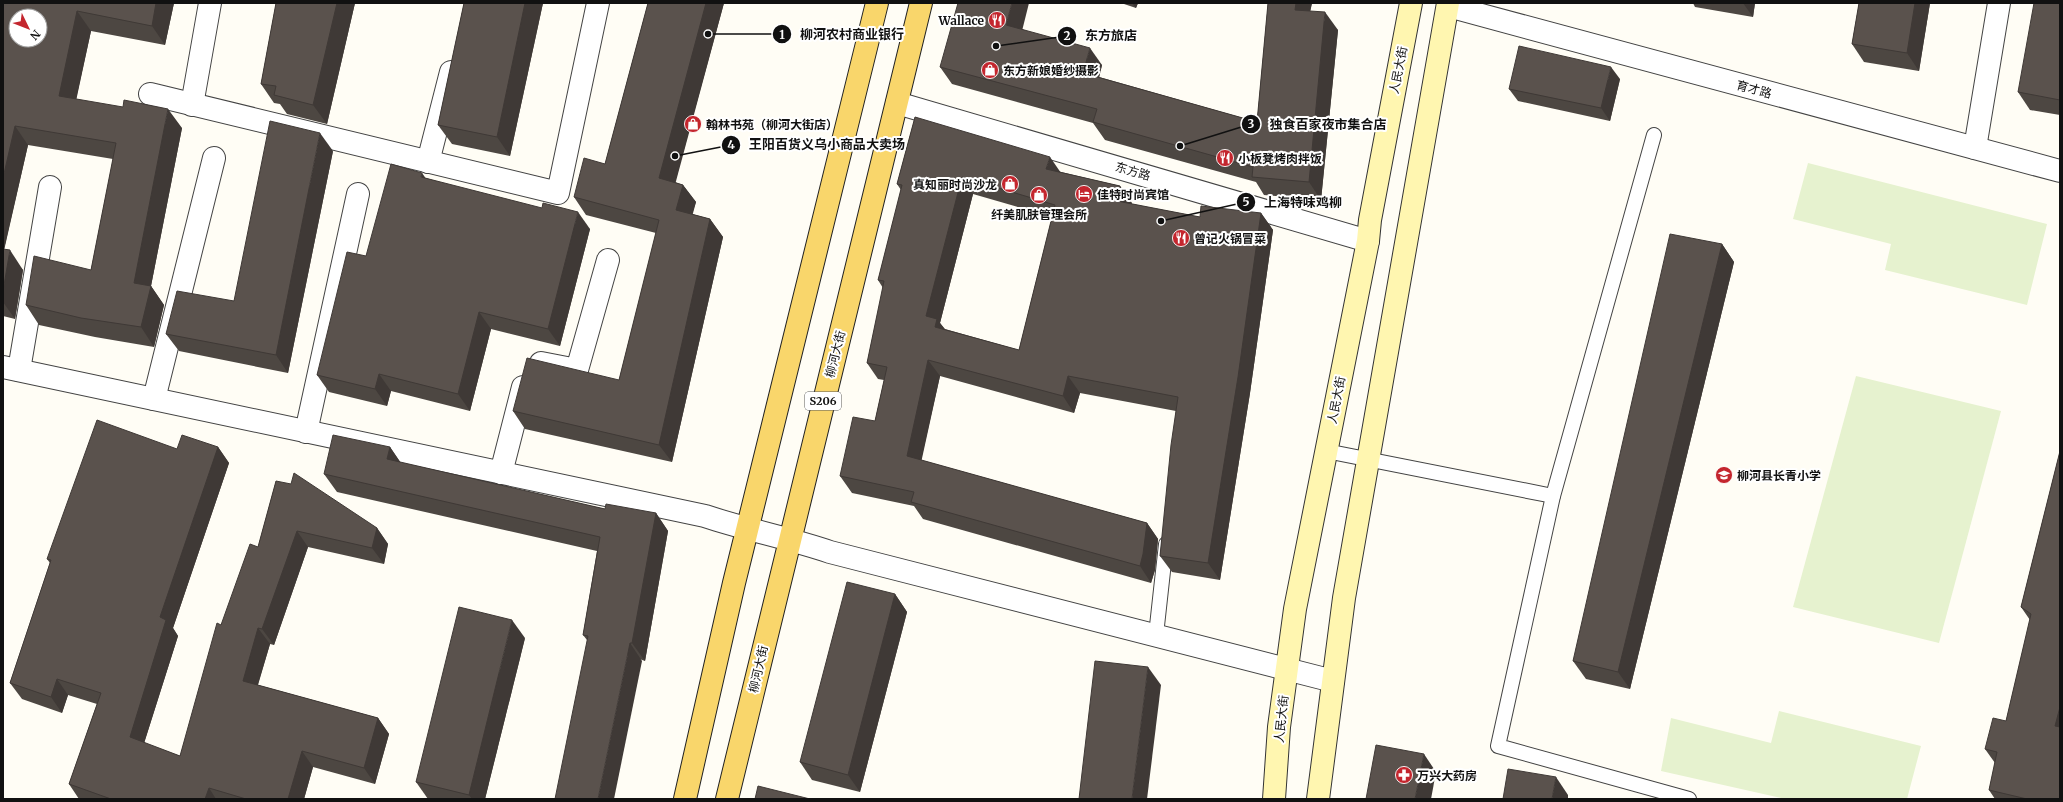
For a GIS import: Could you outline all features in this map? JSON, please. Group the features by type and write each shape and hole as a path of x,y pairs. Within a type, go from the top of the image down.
{"main road":[{"path":"685,799 747,530 877,3"},
{"name":"柳河大街","path":"727,799 921,3"}],"street":[{"path":"192,104 210,3"},
{"path":"150,94 558,193 598,3"},
{"name":"人民大街","path":"1274,799 1279,727 1295,609 1368,242 1370,220 1411,3"},
{"path":"1975,148 1999,3"},
{"path":"1318,799 1344,598 1448,4"},
{"name":"育才路","path":"1448,4 2060,171"},
{"path":"428,162 455,56"},
{"name":"东方路","path":"897,103 1368,242"},
{"path":"154,399 214,158"},
{"path":"50,188 11,369 705,516 747,530 791,539 830,552 1333,681"},
{"path":"306,432 358,194"},
{"path":"501,473 530,361 577,370 608,260"}],"lane":[{"path":"1654,135 1553,496 1498,746 1689,799"},
{"path":"1326,451 1553,496"},
{"path":"1156,635 1168,533"}],"green space":[{"path":"1808,163 2047,224 2027,305 1885,270 1891,244 1793,219"},
{"path":"1856,376 2001,411 1939,643 1793,607"},
{"path":"1779,711 1921,746 1907,799 1786,799 1661,771 1671,718 1771,743"}],"building":[{"path":"3,3 156,3 152,26 77,11 59,96 123,107 124,100 168,109 134,283 151,286 141,327 81,318 26,305 34,256 91,270 116,143 15,126 3,178"},
{"path":"276,3 337,3 313,105 274,95 276,86 261,84"},
{"path":"464,3 525,3 497,137 438,125"},
{"path":"648,3 706,3 659,178 683,185 676,210 710,219 659,445 513,411 527,358 619,380 659,220 574,197 584,158 605,164"},
{"path":"958,3 1012,3 1006,25 1090,48 1083,73 1257,122 1268,3 1296,3 1295,10 1325,12 1309,182 1252,177 1253,167 1093,122 1097,109 940,67"},
{"path":"1859,3 1915,3 1907,53 1852,44"},
{"path":"2034,3 2060,3 2060,100 2018,92"},
{"path":"1519,46 1611,67 1601,108 1509,89"},
{"path":"915,117 1050,157 1046,169 1120,186 1117,201 1200,217 1201,206 1261,213 1238,377 1208,563 1160,556 1171,445 1178,397 1068,376 1063,396 928,360 907,456 1147,523 1140,566 911,502 914,492 840,476 853,417 875,421 887,367 867,363 884,281 878,280 902,185 897,184","holes":["962,177 1055,205 1019,350 935,327 937,319 926,316"]},
{"path":"270,121 320,133 276,355 166,334 177,291 234,301"},
{"path":"391,164 422,173 421,177 542,208 543,203 578,212 548,329 479,312 458,394 379,374 375,389 317,375 347,252 366,256"},
{"path":"1670,234 1722,244 1618,672 1573,661"},
{"path":"3,249 10,250 3,291"},
{"path":"97,420 177,449 182,435 218,447 160,617 166,620 130,737 180,756 217,623 221,625 250,544 258,547 276,481 291,484 294,473 377,528 372,548 297,531 262,629 258,628 243,681 378,718 364,768 302,751 288,799 246,799 209,788 205,799 111,799 69,784 101,693 57,679 51,697 10,683 51,560 47,559"},
{"path":"333,435 390,447 387,459 605,509 606,504 656,513 632,643 630,643 598,799 555,799 588,636 583,635 600,537 324,474"},
{"path":"2060,451 2060,707 2055,726 2060,727 2060,799 2027,799 1989,790 1997,752 1985,749 1993,718 2006,721 2031,614 2021,607"},
{"path":"847,582 895,594 848,775 800,762"},
{"path":"459,607 512,620 469,795 416,782"},
{"path":"1095,661 1148,667 1132,799 1079,799"},
{"path":"1376,745 1424,754 1415,799 1366,799"},
{"path":"1508,769 1556,777 1552,799 1503,799"},
{"path":"758,786 810,799 755,799"}],"place":[{"name":"Wallace","path":"997,20"},
{"name":"柳河农村商业银行","path":"708,34"},
{"name":"东方旅店","path":"996,46"},
{"name":"东方新娘婚纱摄影","path":"990,70"},
{"name":"翰林书苑（柳河大街店）","path":"693,124"},
{"name":"独食百家夜市集合店","path":"1180,146"},
{"name":"王阳百货义乌小商品大卖场","path":"675,156"},
{"name":"小板凳烤肉拌饭","path":"1225,158"},
{"name":"真知丽时尚沙龙","path":"1010,184"},
{"name":"佳特时尚宾馆","path":"1084,194"},
{"name":"纤美肌肤管理会所","path":"1039,195"},
{"name":"上海特味鸡柳","path":"1161,221"},
{"name":"曾记火锅冒菜","path":"1181,238"},
{"name":"柳河县长青小学","path":"1724,475"},
{"name":"万兴大药房","path":"1404,775"}]}
